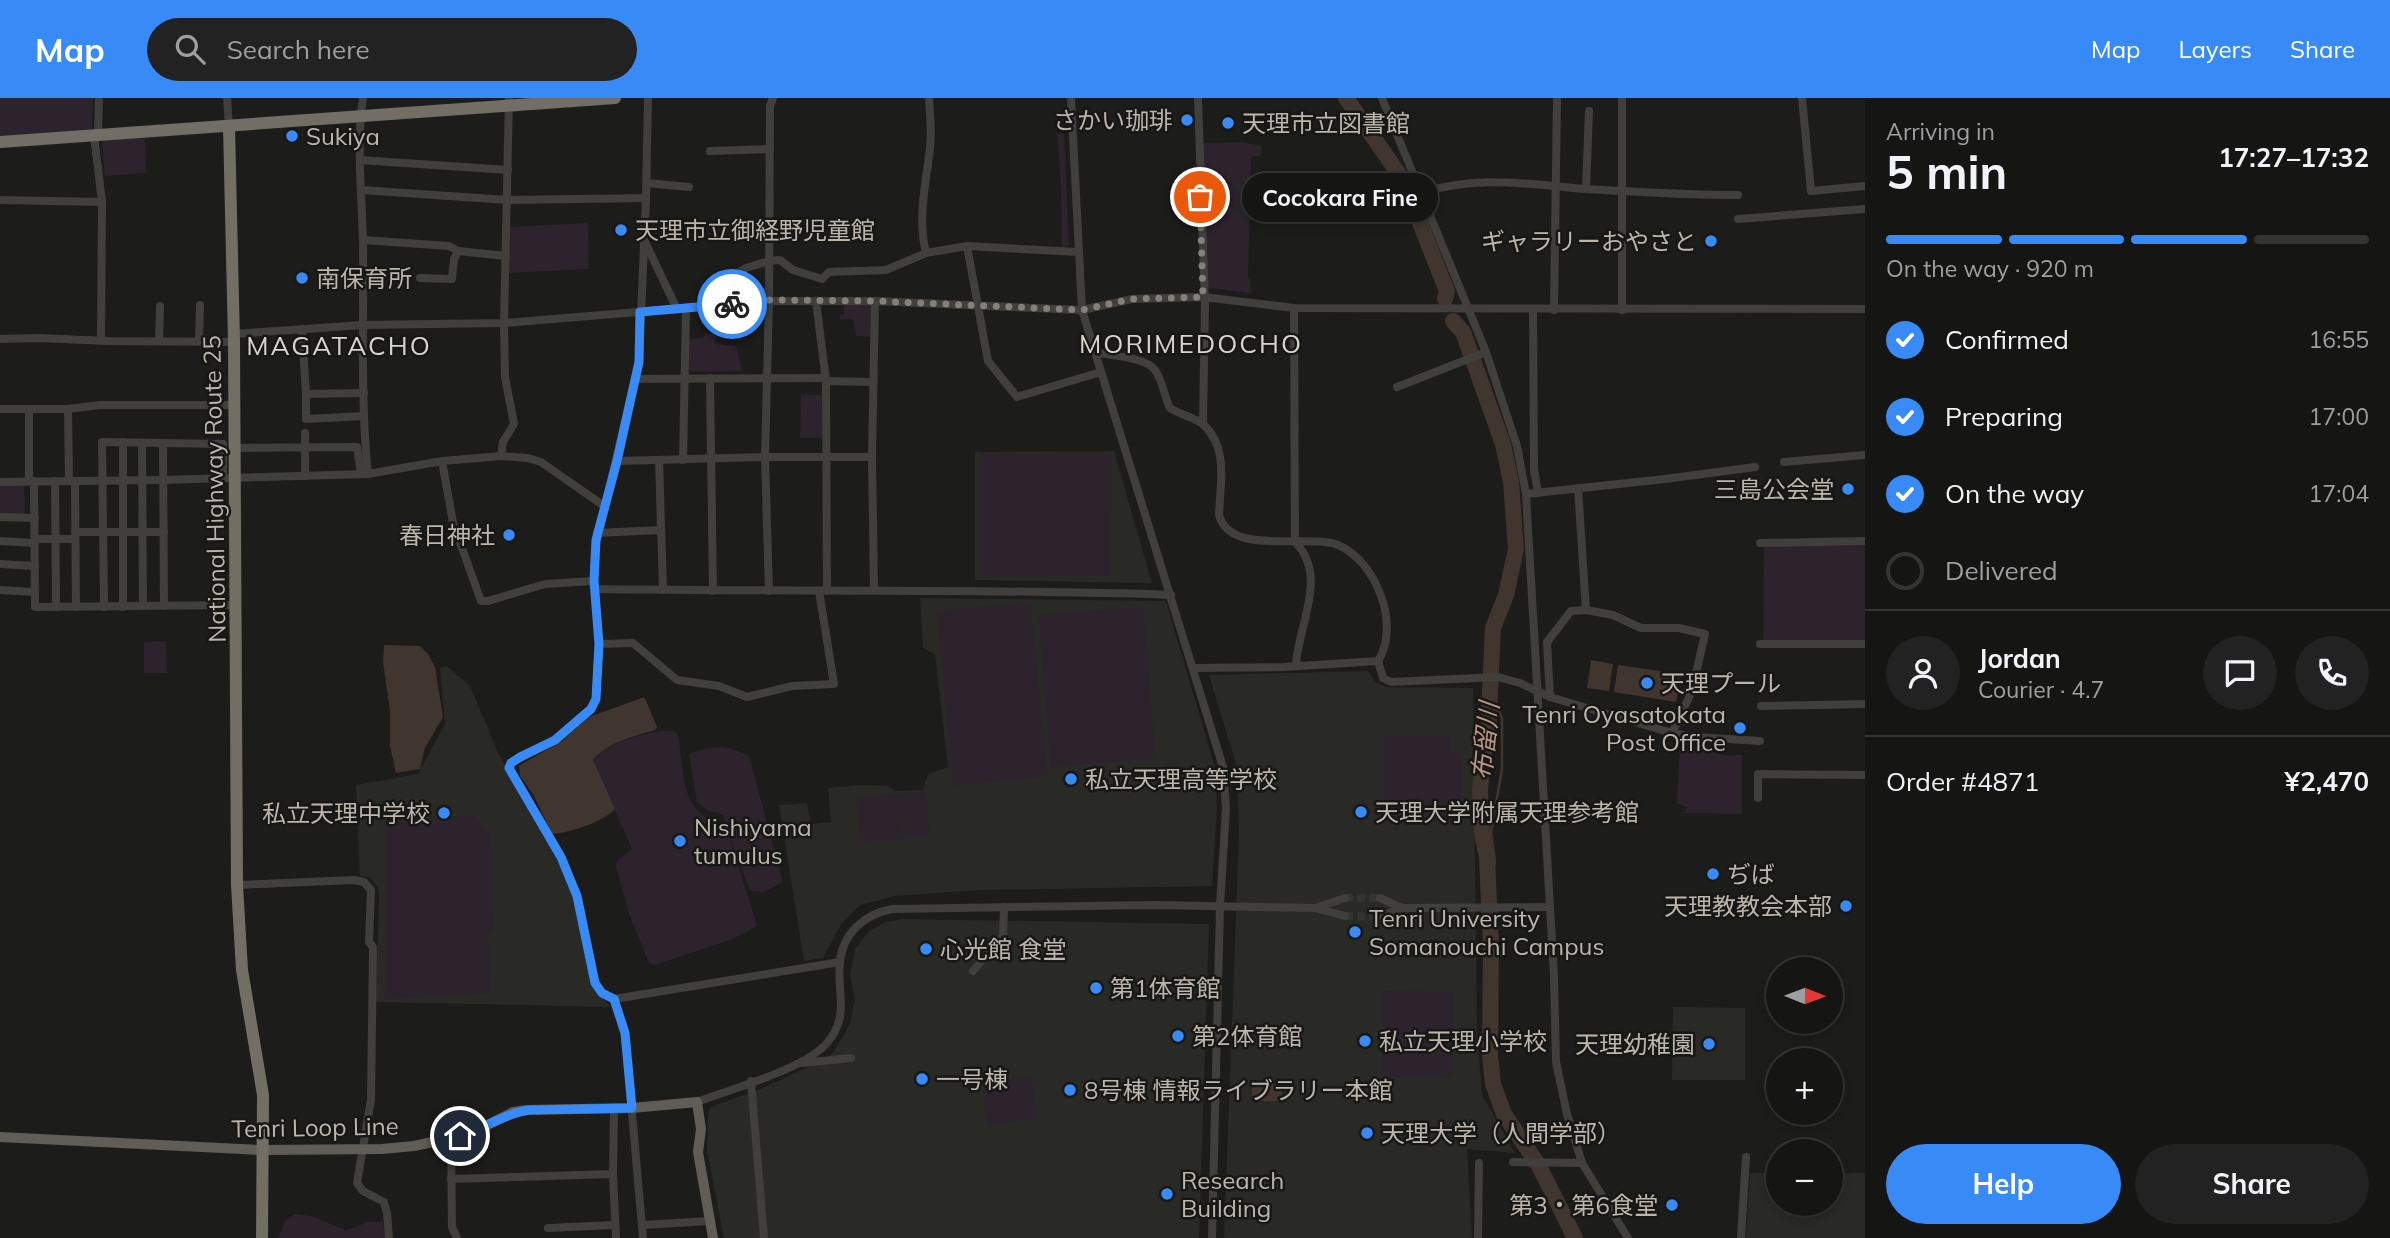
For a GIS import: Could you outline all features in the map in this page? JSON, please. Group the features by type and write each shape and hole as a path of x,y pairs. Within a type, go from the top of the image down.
{"highway":[{"path":"0,142 360,117 509,101 615,98"},
{"name":"National Highway Route 25","path":"229,126 235,448 229,479 237,605 237,885 242,970 263,1095 262,1238"}],"main road":[{"name":"Tenri Loop Line","path":"0,1137 261,1150 363,1150 405,1147 451,1138 478,1130 513,1112 614,1109 697,1102"},
{"path":"697,1102 701,1129 698,1152 713,1238"}],"street":[{"path":"99,98 96,135 102,202 100,340"},
{"path":"227,98 229,126"},
{"path":"363,98 360,160 365,474"},
{"path":"648,98 641,339 617,461 597,533 595,585 599,644 596,699 591,709 555,740 520,757 511,763 509,768 561,857 573,886 586,933 595,983 602,993 614,999 840,962"},
{"path":"769,591 765,457 770,106 773,98"},
{"path":"926,253 921,221 930,146 929,98"},
{"path":"1071,98 1082,310 1223,767 1226,808 1220,906 1212,1238"},
{"path":"1198,98 1203,425"},
{"path":"1382,98 1470,308 1481,353 1517,446 1526,494 1550,907 1556,1062 1567,1114 1582,1163 1628,1238"},
{"path":"1554,310 1557,98"},
{"path":"1622,98 1622,310"},
{"path":"1802,98 1811,191 1865,186"},
{"path":"501,456 503,442 514,424 505,377 504,323 509,101"},
{"path":"1586,189 1589,111"},
{"path":"710,151 770,149"},
{"path":"360,160 508,170"},
{"path":"1421,193 1447,185 1487,181 1621,191 1738,195"},
{"path":"647,183 689,187"},
{"path":"361,190 508,200 646,198"},
{"path":"0,201 102,202"},
{"path":"1738,219 1865,209"},
{"path":"363,240 449,246 458,251 506,256"},
{"path":"644,240 682,308 683,460"},
{"path":"967,246 988,361 1017,397 1101,372"},
{"path":"702,306 704,294 746,268 769,261 780,260 793,270 822,279 829,272 886,270 926,253 967,246 1078,252"},
{"path":"420,278 452,279 454,259 458,251"},
{"path":"0,340 38,338 199,341 363,325 504,323 769,300 875,301 1082,310 1132,299 1203,297 1294,308 1865,309"},
{"path":"599,644 633,643 677,680 719,687 747,697 792,686 834,684 823,591 825,379 816,301"},
{"path":"874,589 875,301"},
{"path":"199,341 200,305"},
{"path":"159,341 160,306"},
{"path":"1294,308 1295,541 1307,556 1312,590 1297,646 1296,665"},
{"path":"1533,310 1534,469 1538,493"},
{"path":"303,330 306,419 364,416"},
{"path":"1095,352 1136,359 1150,365 1160,379 1170,408 1203,425 1220,450 1220,520 1232,531 1250,540 1337,545 1358,560 1382,596 1387,628 1385,650 1378,661 1383,678 1391,682 1498,677 1550,697 1672,733 1760,741"},
{"path":"1397,387 1481,353"},
{"path":"635,379 767,377 873,382"},
{"path":"710,378 709,459 713,591"},
{"path":"306,394 364,393"},
{"path":"0,409 100,405 234,405"},
{"path":"68,408 76,607"},
{"path":"29,409 35,518 35,607 237,605"},
{"path":"305,433 305,476"},
{"path":"104,607 102,442 223,444 229,479"},
{"path":"123,442 123,607"},
{"path":"142,443 143,606"},
{"path":"163,443 164,606"},
{"path":"235,448 357,447 365,474"},
{"path":"1784,462 1865,455"},
{"path":"0,482 142,481 365,474 442,461 501,456 541,462 604,506"},
{"path":"617,461 873,457"},
{"path":"659,460 663,590"},
{"path":"442,461 453,523 481,601 545,584 713,591 874,589 1171,595"},
{"path":"1526,494 1755,467"},
{"path":"55,481 56,607"},
{"path":"1578,488 1586,610"},
{"path":"0,517 35,518"},
{"path":"597,533 661,530"},
{"path":"0,541 35,541 102,533 164,532"},
{"path":"1760,542 1865,541"},
{"path":"0,564 35,566"},
{"path":"0,590 35,592"},
{"path":"1550,697 1547,642 1571,611 1586,610 1613,615 1641,628 1679,628 1706,634 1692,691 1672,733"},
{"path":"1760,644 1865,644"},
{"path":"1194,668 1378,661"},
{"path":"1762,706 1865,704"},
{"path":"1758,798 1759,774 1865,775"},
{"path":"237,885 354,880 364,882 370,890 369,942 373,947 371,1100 357,1183 363,1191 384,1202 389,1238"},
{"path":"1315,908 1345,898"},
{"path":"1380,898 1402,908"},
{"path":"697,1102 814,1055 833,1036 843,1006 840,962 846,942 853,930 879,911 1003,907 1220,906 1315,908 1345,916"},
{"path":"973,971 1003,936 1003,907"},
{"path":"1380,917 1402,908 1550,907"},
{"path":"614,999 625,1033 643,1238"},
{"path":"795,1064 851,1058"},
{"path":"751,1081 764,1238"},
{"path":"614,1109 616,1238"},
{"path":"451,1138 452,1227 457,1238"},
{"path":"1741,1238 1746,1157"},
{"path":"1478,1238 1479,1163"},
{"path":"1513,1163 1582,1163"},
{"path":"452,1179 613,1174"},
{"path":"643,1225 709,1222"},
{"path":"548,1228 614,1225"}],"shaded area":[{"path":"0,98 93,98 92,131 0,137"},
{"path":"1064,133 1069,246 1062,248 1057,134"},
{"path":"145,135 146,173 105,176 102,139"},
{"path":"1242,142 1262,146 1261,156 1251,157 1248,278 1251,293 1208,288 1200,143"},
{"path":"588,223 589,269 509,273 510,227"},
{"path":"844,303 873,303 873,337 856,336 853,319 840,319 840,315 844,315"},
{"path":"704,334 715,334 716,344 736,346 742,371 691,372 686,367 686,339 703,338"},
{"path":"801,394 822,395 823,438 800,438"},
{"path":"1114,451 1152,583 975,580 975,452"},
{"path":"980,453 1111,454 1110,576 980,576"},
{"path":"0,485 24,485 25,514 0,514"},
{"path":"1865,545 1865,641 1763,641 1764,546"},
{"name":"私立天理高等学校","path":"920,598 1166,601 1215,768 1217,808 1212,886 980,890 894,896 860,905 842,923 823,958 804,961 779,805 807,803 811,824 831,822 828,788 862,785 888,786 895,791 923,790 928,774 948,767 935,654 923,648"},
{"path":"1030,602 1047,776 953,785 937,611"},
{"path":"1143,607 1155,758 1051,767 1039,615"},
{"path":"166,641 167,673 144,673 144,642"},
{"path":"384,645 420,646 435,667 443,717 425,748 420,769 396,773 390,746"},
{"name":"天理プール","path":"1591,660 1613,664 1609,691 1587,688"},
{"name":"天理プール","path":"1618,665 1681,674 1676,702 1614,692"},
{"name":"私立天理中学校","path":"447,666 470,686 499,755 548,841 573,894 593,988 611,1007 376,1002 379,895 378,887 369,877 360,876 356,785 418,774 445,724 440,668"},
{"name":"Tenri University Somanouchi Campus","path":"1368,671 1375,682 1386,687 1473,688 1477,1030 1482,1095 1515,1153 1467,1149 1472,1238 1224,1238 1239,833 1237,767 1209,675"},
{"path":"645,698 657,727 655,730 613,744 593,760 615,809 586,826 552,834 533,794 520,776 519,766 563,740 589,717"},
{"name":"Nishiyama tumulus","path":"673,730 678,734 687,790 699,812 710,820 726,825 723,815 707,810 697,802 689,754 719,747 749,756 783,882 764,892 750,891 727,829 757,926 733,939 655,965 649,963 629,914 616,867 618,860 632,849 593,761 619,742"},
{"path":"1384,736 1450,736 1450,753 1461,753 1461,820 1384,820"},
{"path":"1680,742 1723,755 1742,755 1742,814 1678,813 1686,811 1687,807 1677,804"},
{"path":"926,792 929,836 905,837 901,794"},
{"path":"900,794 903,838 860,841 857,797"},
{"path":"473,815 490,835 493,933 488,934 490,993 385,999 385,823"},
{"path":"901,919 1209,924 1199,1238 724,1238 707,1150 708,1113 711,1107 763,1088 833,1053 850,1024 855,1000 850,975 855,949 869,931 886,922"},
{"path":"1383,991 1453,992 1452,1077 1382,1076"},
{"name":"天理幼稚園","path":"1673,1007 1745,1008 1745,1080 1672,1080"},
{"path":"1031,1076 1036,1118 987,1125 982,1082"},
{"path":"1252,1084 1282,1084 1282,1101 1252,1101"},
{"path":"1750,1173 1766,1173 1766,1216 1843,1216 1843,1173 1865,1173 1865,1238 1746,1238"},
{"path":"295,1214 312,1216 345,1230 366,1222 383,1222 385,1238 278,1238 286,1220"}],"waterway":[{"name":"布留川","path":"1346,98 1403,180 1447,291 1445,299"},
{"name":"布留川","path":"1453,321 1463,332 1503,444 1511,482 1516,549 1506,595 1493,628 1488,735 1480,791 1482,832 1487,858 1491,947 1490,1055 1493,1084 1504,1114 1539,1166 1575,1238"},
{"path":"1489,891 1495,862 1491,832 1502,769 1502,719 1491,689"}],"tunnel":[{"path":"1345,898 1380,898"},
{"path":"1345,916 1380,917"}],"way so far":[{"path":"732,304 769,300 875,301 1082,310 1132,299 1203,297 1200,197"}],"place":[{"name":"さかい珈琲","path":"1187,120"},
{"name":"天理市立図書館","path":"1228,123"},
{"name":"Sukiya","path":"292,136"},
{"name":"Cocokara Fine","path":"1200,197"},
{"name":"天理市立御経野児童館","path":"621,230"},
{"name":"ギャラリーおやさと","path":"1711,241"},
{"name":"南保育所","path":"302,278"},
{"name":"三島公会堂","path":"1848,489"},
{"name":"春日神社","path":"509,535"},
{"name":"天理プール","path":"1647,683"},
{"name":"Tenri Oyasatokata Post Office","path":"1740,728"},
{"name":"私立天理高等学校","path":"1071,779"},
{"name":"天理大学附属天理参考館","path":"1361,812"},
{"name":"私立天理中学校","path":"444,813"},
{"name":"Nishiyama tumulus","path":"680,841"},
{"name":"ぢば","path":"1713,874"},
{"name":"天理教教会本部","path":"1846,906"},
{"name":"Tenri University Somanouchi Campus","path":"1355,932"},
{"name":"心光館 食堂","path":"926,949"},
{"name":"第1体育館","path":"1096,988"},
{"name":"第2体育館","path":"1178,1036"},
{"name":"私立天理小学校","path":"1365,1041"},
{"name":"天理幼稚園","path":"1709,1044"},
{"name":"一号棟","path":"922,1079"},
{"name":"8号棟 情報ライブラリー本館","path":"1070,1090"},
{"name":"天理大学（人間学部）","path":"1367,1133"},
{"name":"Research Building","path":"1167,1194"},
{"name":"第3・第6食堂","path":"1672,1205"}],"district":[{"name":"MORIMEDOCHO","path":"1191,343"},
{"name":"MAGATACHO","path":"339,345"}],"route":[{"path":"460,1136 513,1112 632,1108 625,1033 614,999 602,993 595,983 577,896 561,857 509,768 511,763 520,757 555,740 591,709 596,699 599,644 594,581 596,540 639,362 640,312 732,304"}]}
